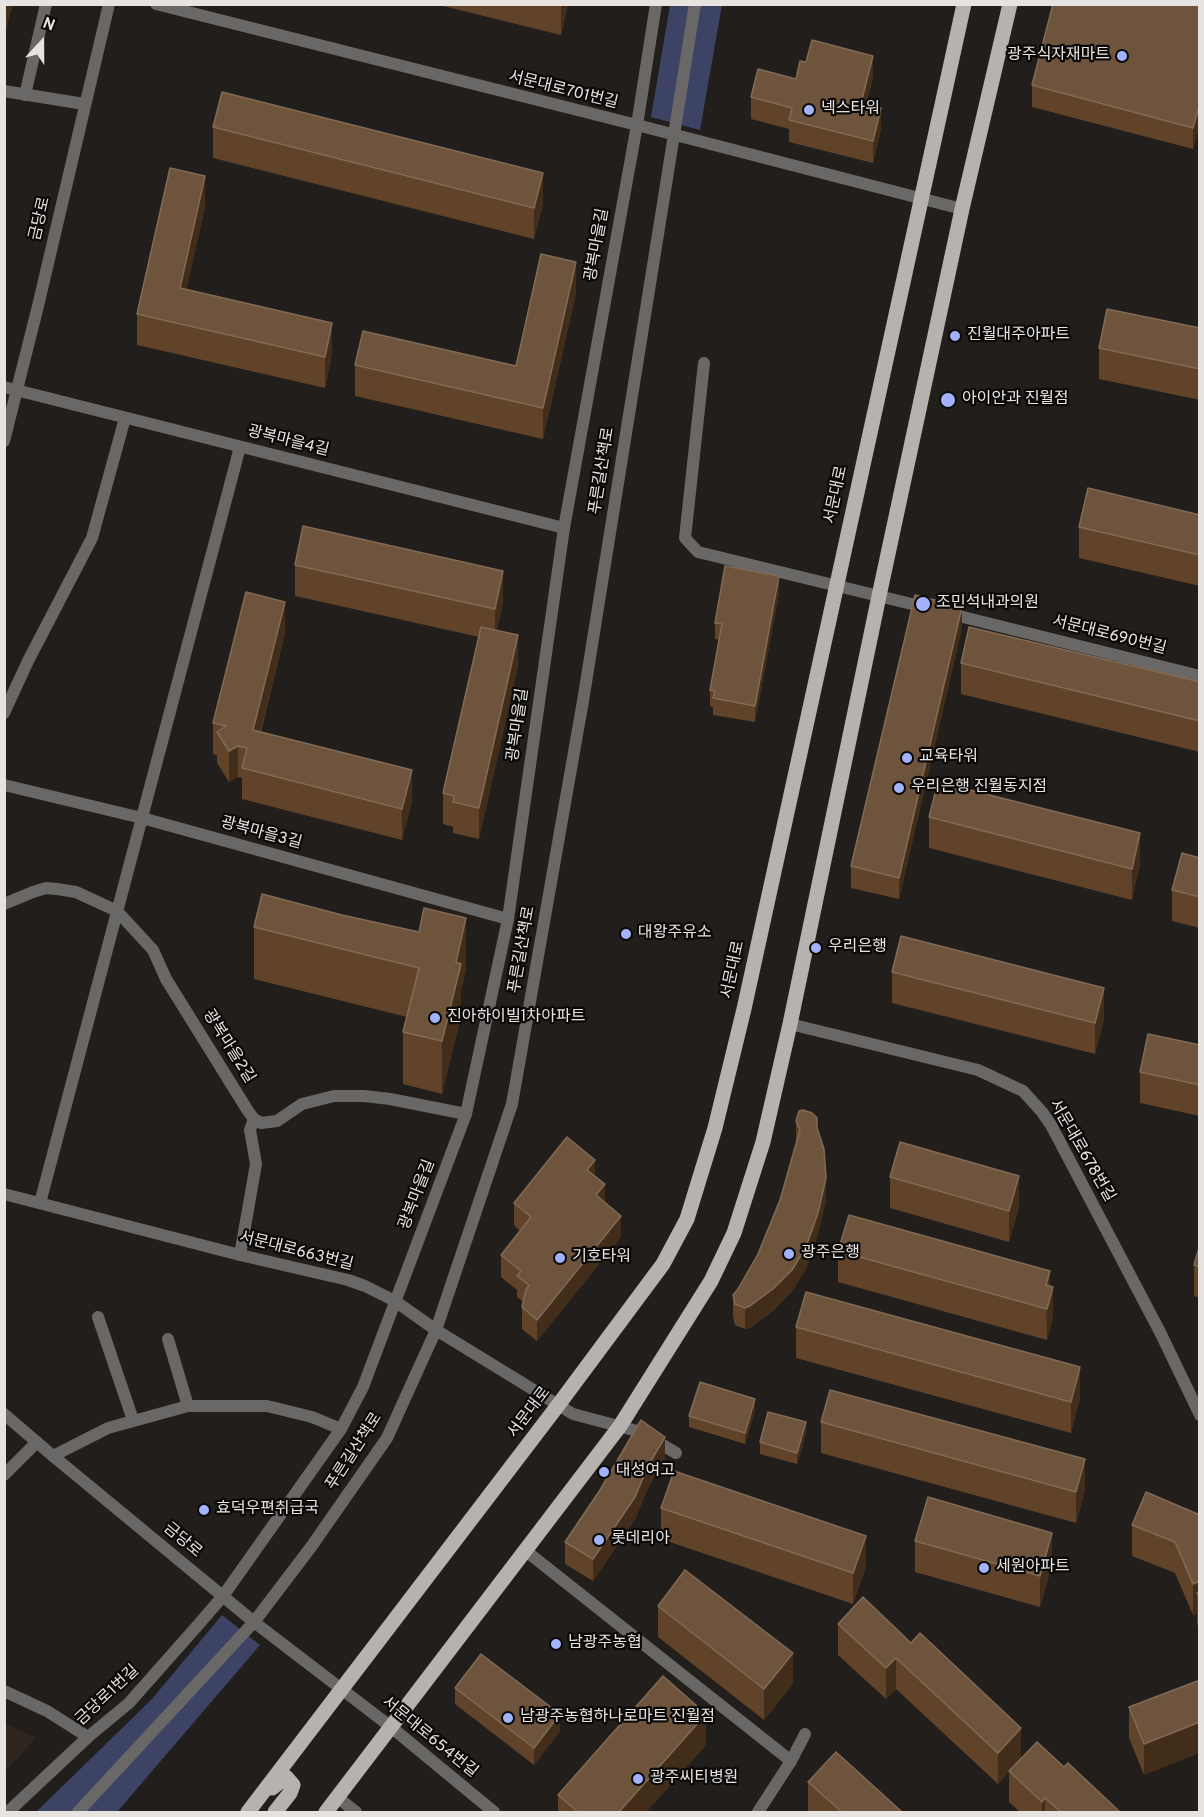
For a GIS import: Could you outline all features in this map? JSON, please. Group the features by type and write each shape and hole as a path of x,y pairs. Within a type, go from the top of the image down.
{"main road":[{"name":"서문대로","path":"251,1810 663,1264 687,1219 715,1128 744,1009 964,4"},
{"path":"326,1812 620,1426 711,1281 734,1233 763,1142 790,1024 962,208 1010,4"},
{"path":"251,1810 286,1777 293,1785 290,1793 275,1812"}],"street":[{"path":"25,95 46,4"},
{"name":"금당로","path":"5,436 109,4"},
{"name":"서문대로701번길","path":"156,4 962,208"},
{"name":"광복마을길","path":"223,1596 340,1429 360,1394 466,1114 508,919 564,528 637,126 656,4"},
{"name":"푸른길산책로","path":"78,1812 254,1622 311,1547 387,1438 436,1329 512,1104 583,701 695,4"},
{"path":"4,91 84,104"},
{"name":"서문대로690번길","path":"704,363 685,538 698,552 1200,676"},
{"name":"광복마을4길","path":"4,387 564,528"},
{"path":"4,714 92,538 125,418"},
{"path":"40,1203 240,447"},
{"name":"광복마을3길","path":"4,785 142,818 508,919"},
{"name":"광복마을2길","path":"4,904 46,888 76,892 117,911 153,950 166,980 254,1119"},
{"name":"서문대로678번길","path":"790,1024 978,1070 1010,1084 1028,1096 1051,1125 1160,1332 1200,1415"},
{"path":"240,1255 256,1164 250,1130 254,1119 261,1123 277,1121 302,1104 334,1096 390,1099 466,1114"},
{"name":"서문대로663번길","path":"4,1194 240,1255 348,1280 395,1301 436,1329 573,1413 641,1432 676,1453"},
{"path":"98,1317 133,1420"},
{"path":"168,1339 188,1406"},
{"path":"53,1456 108,1428 188,1406 267,1406 312,1416 340,1429"},
{"name":"금당로","path":"4,1414 254,1622 343,1689"},
{"path":"4,1475 37,1442"},
{"path":"526,1551 791,1761"},
{"name":"금당로1번길","path":"8,1812 88,1737 129,1703 223,1596"},
{"name":"서문대로654번길","path":"343,1689 494,1812"},
{"path":"4,1691 47,1711 88,1737"},
{"path":"758,1812 791,1761 805,1734"},
{"path":"337,1797 356,1812"}],"shaded area":[{"path":"670,5 722,5 700,130 651,117"},
{"path":"222,1615 260,1645 117,1812 36,1812 152,1699"},
{"path":"4,1723 36,1738 5,1772 4,1772"}],"building":[{"name":"광주식자재마트","path":"1053,4 1200,4 1200,103 1193,128 1032,85"},
{"name":"넥스타워","path":"812,40 873,56 861,103 881,108 873,141 789,120 792,108 751,97 758,69 796,79 800,61 806,62"},
{"path":"222,92 543,173 534,208 213,127"},
{"path":"170,168 205,176 180,288 332,323 325,357 137,314"},
{"path":"541,254 576,262 543,408 355,365 363,331 516,366"},
{"path":"1107,309 1200,328 1200,369 1099,348"},
{"path":"1088,488 1200,515 1200,555 1079,527"},
{"path":"303,526 503,571 495,609 295,565"},
{"path":"725,566 779,576 755,706 713,698 715,691 710,690 722,624 715,623"},
{"path":"246,592 285,602 253,730 412,770 402,809 242,768 247,748 238,746 229,751 217,732 226,726 213,723"},
{"name":"교육타워","path":"915,595 962,607 899,878 851,866"},
{"path":"481,627 518,635 479,808 453,802 454,796 443,793"},
{"path":"969,627 1200,682 1200,721 961,663"},
{"path":"938,782 1140,833 1132,869 929,817"},
{"path":"1182,853 1200,858 1200,897 1172,890"},
{"path":"262,894 419,932 424,908 466,918 456,962 461,964 442,1041 403,1032 419,968 254,927"},
{"path":"901,936 1104,988 1095,1023 892,972"},
{"path":"1148,1034 1200,1045 1200,1085 1140,1072"},
{"path":"799,1111 812,1113 817,1118 817,1128 824,1149 826,1178 818,1213 806,1247 792,1270 773,1289 745,1308 735,1304 733,1295 758,1254 780,1200 800,1130 796,1121"},
{"name":"기호타워","path":"567,1137 595,1160 587,1170 605,1184 596,1195 621,1216 537,1320 522,1307 529,1285 517,1276 521,1271 501,1255 531,1217 514,1203"},
{"path":"900,1142 1019,1176 1009,1211 890,1177"},
{"path":"849,1215 1050,1271 1046,1285 1053,1287 1047,1309 838,1251"},
{"path":"1200,1244 1200,1267 1194,1265"},
{"path":"806,1292 1080,1367 1071,1402 796,1327"},
{"path":"700,1382 755,1399 745,1433 689,1416"},
{"path":"830,1390 1085,1459 1076,1492 821,1422"},
{"path":"768,1412 806,1422 797,1453 760,1442"},
{"path":"641,1420 665,1437 648,1466 635,1497 593,1559 565,1542 600,1490"},
{"path":"674,1471 866,1536 853,1573 661,1508"},
{"path":"1146,1492 1200,1515 1200,1581 1193,1584 1175,1542 1132,1525"},
{"path":"928,1497 1052,1533 1040,1576 915,1541"},
{"path":"685,1570 793,1653 764,1689 658,1606"},
{"path":"863,1597 911,1643 920,1633 1021,1728 998,1753 896,1658 886,1668 838,1624"},
{"name":"남광주농협하나로마트 진월점","path":"481,1654 560,1714 534,1748 455,1688"},
{"path":"663,1676 706,1714 619,1812 578,1812 558,1795"},
{"path":"1200,1680 1200,1722 1144,1744 1129,1707"},
{"path":"1037,1742 1064,1767 1068,1763 1120,1812 1061,1812 1045,1798 1042,1802 1009,1771"},
{"path":"836,1752 902,1812 842,1812 808,1782"}],"place":[{"name":"광주식자재마트","path":"1122,56"},
{"name":"넥스타워","path":"809,110"},
{"name":"진월대주아파트","path":"955,336"},
{"name":"아이안과 진월점","path":"948,400"},
{"name":"조민석내과의원","path":"923,604"},
{"name":"교육타워","path":"907,758"},
{"name":"우리은행 진월동지점","path":"899,788"},
{"name":"대왕주유소","path":"626,934"},
{"name":"우리은행","path":"816,948"},
{"name":"진아하이빌1차아파트","path":"435,1018"},
{"name":"광주은행","path":"789,1254"},
{"name":"기호타워","path":"560,1258"},
{"name":"대성여고","path":"604,1472"},
{"name":"효덕우편취급국","path":"204,1510"},
{"name":"롯데리아","path":"599,1540"},
{"name":"세원아파트","path":"984,1568"},
{"name":"남광주농협","path":"556,1644"},
{"name":"남광주농협하나로마트 진월점","path":"508,1718"},
{"name":"광주씨티병원","path":"638,1779"}]}
